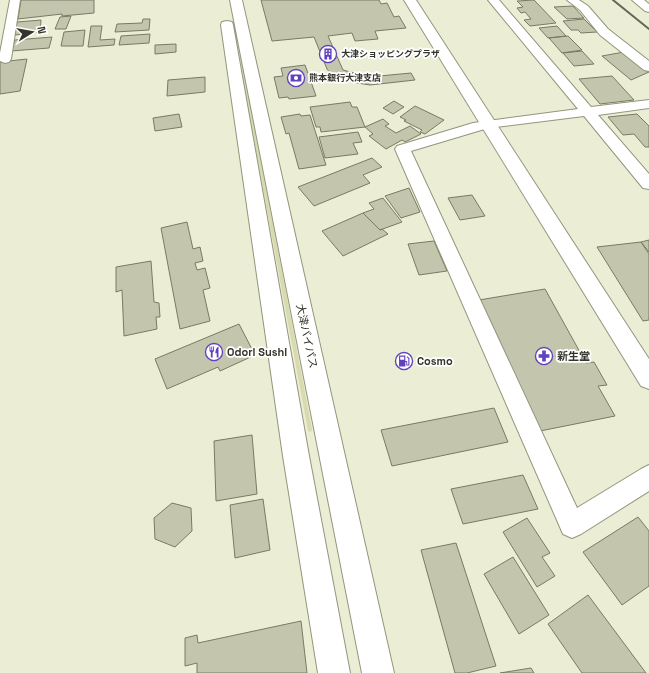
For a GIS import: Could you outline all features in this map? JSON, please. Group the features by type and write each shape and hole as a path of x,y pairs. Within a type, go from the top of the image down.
{"main road":[{"path":"223,0 296,456 334,673"},
{"name":"大津バイパス","path":"236,0 378,673"},
{"path":"410,0 649,379"}],"street":[{"path":"5,59 15,0"},
{"path":"493,0 649,184"},
{"path":"572,0 584,8 604,32 649,67"},
{"path":"637,0 649,9"},
{"path":"649,104 488,124 473,127 402,149 572,524 649,477"}],"green space":[{"path":"239,51 242,51 260,155 312,429 311,432 308,431 247,103"}],"building":[{"path":"21,0 94,0 94,13 62,16 62,14 18,19"},
{"name":"大津ショッピングプラザ","path":"261,0 379,0 381,4 387,3 394,17 399,16 406,28 375,31 378,39 355,41 352,33 328,36 343,70 369,77 411,73 415,80 370,85 336,77 327,69 314,37 272,41"},
{"path":"534,0 556,23 530,26 524,20 531,19 525,12 521,13 517,8 523,7 517,1"},
{"path":"573,6 584,18 567,19 554,7"},
{"path":"71,16 66,29 55,29 60,17"},
{"path":"143,19 150,19 149,30 115,32 117,24 142,23"},
{"path":"584,19 597,32 581,33 578,30 571,30 563,21"},
{"path":"41,20 40,32 15,35 17,22"},
{"path":"91,26 102,26 100,40 115,39 114,45 88,47"},
{"path":"557,26 566,36 548,38 539,28"},
{"path":"85,30 83,46 61,46 64,32"},
{"path":"150,34 149,43 119,45 121,36"},
{"path":"568,36 582,50 562,53 549,38"},
{"path":"52,37 49,48 11,51 15,40"},
{"path":"176,44 176,52 155,54 155,45"},
{"path":"582,51 594,64 574,66 563,53"},
{"path":"624,52 649,72 631,80 602,56"},
{"path":"27,59 20,91 0,94 0,62"},
{"path":"305,65 316,96 289,99 288,97 279,98 274,77 283,76 281,68"},
{"path":"612,76 634,100 600,104 579,79"},
{"path":"205,77 205,92 167,96 168,80"},
{"path":"394,101 404,107 393,114 383,108"},
{"path":"350,102 352,107 357,107 365,127 321,132 320,127 316,127 310,107"},
{"path":"415,106 444,120 425,134 420,132 422,130 404,121 406,120 400,117"},
{"path":"179,114 182,127 155,131 153,118"},
{"path":"300,114 301,116 310,115 326,165 299,169 289,133 286,134 281,117"},
{"path":"637,114 649,126 649,147 645,147 634,134 623,135 608,117"},
{"path":"383,119 389,124 385,126 396,133 410,126 421,134 405,142 402,140 386,149 369,136 373,134 365,127"},
{"path":"358,132 362,142 353,143 358,154 325,158 319,137"},
{"path":"372,158 382,167 363,175 370,183 314,206 298,187"},
{"path":"409,188 420,212 401,218 385,196"},
{"path":"472,195 485,216 460,220 448,198"},
{"path":"383,198 402,222 380,230 363,213 374,209 369,203"},
{"path":"363,213 380,230 382,229 388,234 343,256 322,231"},
{"path":"187,222 193,249 200,247 203,261 195,263 197,270 205,268 210,288 203,290 210,321 180,329 161,228"},
{"path":"649,240 649,252 641,242"},
{"path":"434,241 447,271 419,275 408,244"},
{"path":"641,242 649,254 649,320 643,321 597,247"},
{"path":"151,261 154,302 159,303 160,317 156,317 157,329 124,336 122,290 116,292 116,267"},
{"path":"545,289 586,363 594,362 607,385 598,386 615,416 540,431 479,300"},
{"path":"239,324 255,355 220,371 218,367 167,389 155,359"},
{"path":"494,408 508,442 392,466 381,430"},
{"path":"252,435 257,494 216,501 214,441"},
{"path":"523,475 538,509 463,524 451,489"},
{"path":"263,499 270,550 235,558 230,505"},
{"path":"172,503 191,508 192,531 175,547 155,539 154,518"},
{"path":"638,517 649,531 649,586 622,605 583,552"},
{"path":"527,518 550,553 542,557 555,576 537,587 503,532"},
{"path":"456,543 496,666 467,673 455,673 421,550"},
{"path":"513,557 549,615 519,634 484,574"},
{"path":"588,595 646,673 582,673 548,624"},
{"path":"301,621 307,673 197,673 197,663 185,666 185,638 197,635 198,643"},
{"path":"531,668 534,673 500,673"}],"railway":[{"path":"613,0 649,29"}],"place":[{"name":"大津ショッピングプラザ","path":"328,54"},
{"name":"熊本銀行大津支店","path":"296,78"},
{"name":"Odori Sushi","path":"214,352"},
{"name":"新生堂","path":"544,356"},
{"name":"Cosmo","path":"404,361"}]}
